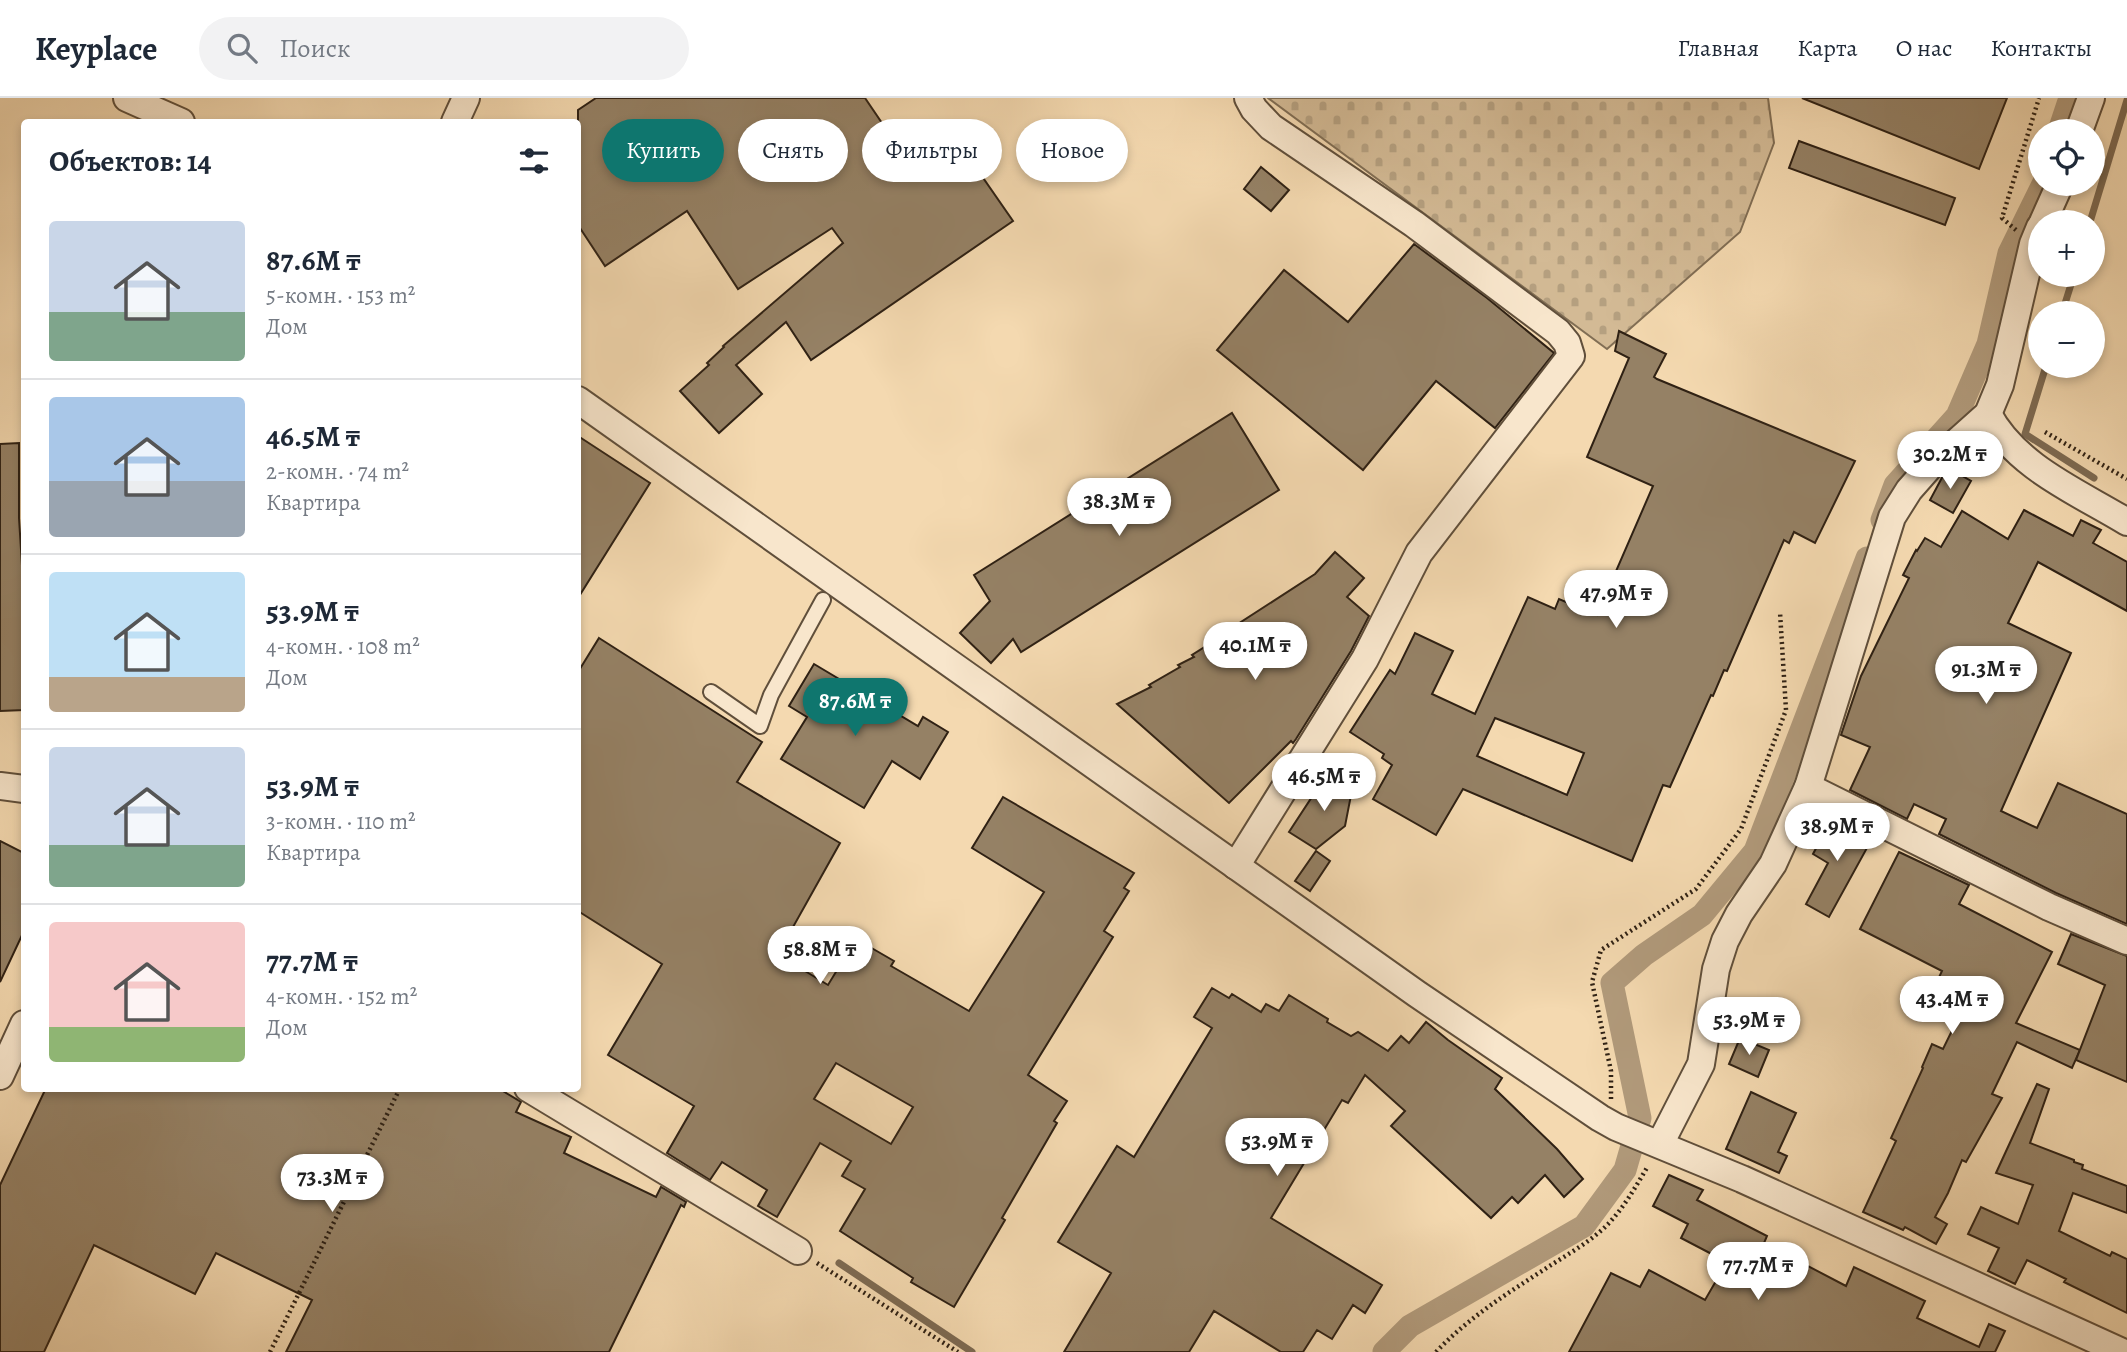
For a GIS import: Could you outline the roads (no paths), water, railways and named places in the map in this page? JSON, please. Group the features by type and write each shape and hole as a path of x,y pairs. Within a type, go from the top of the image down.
{"street":[{"path":"127,98 174,119"},
{"path":"456,119 466,98"},
{"path":"1236,866 1365,659 1419,553 1571,356 1567,343 1558,332 1415,224 1271,127 1254,109 1248,98"},
{"path":"2083,119 2091,98"},
{"path":"1652,1141 1701,1064 1716,969 1726,941 1739,914 1773,864 1808,787 1892,517 1909,490 1931,465 1988,414 2000,385 2028,265"},
{"path":"581,402 828,591 1236,866 1417,994 1614,1126 2122,1352"},
{"path":"1988,414 1997,431 2036,468 2127,522"},
{"path":"0,786 21,789"},
{"path":"1808,787 2049,907 2127,941"},
{"path":"0,1076 21,1030"},
{"path":"535,1092 798,1251"}],"lane":[{"path":"711,692 760,726 771,695 828,591"}],"waterway":[{"path":"2063,119 2070,98"},
{"path":"2094,210 2127,100"},
{"path":"1882,520 1895,485 1957,416 1988,344 2009,253 2037,196"},
{"path":"2066,301 2070,287"},
{"path":"2042,378 2025,434 2094,478"},
{"path":"1384,1352 1410,1326 1584,1226 1625,1170 1640,1118 1612,983 1644,955 1702,915 1755,851 1867,558"},
{"path":"839,1263 972,1352"}]}
